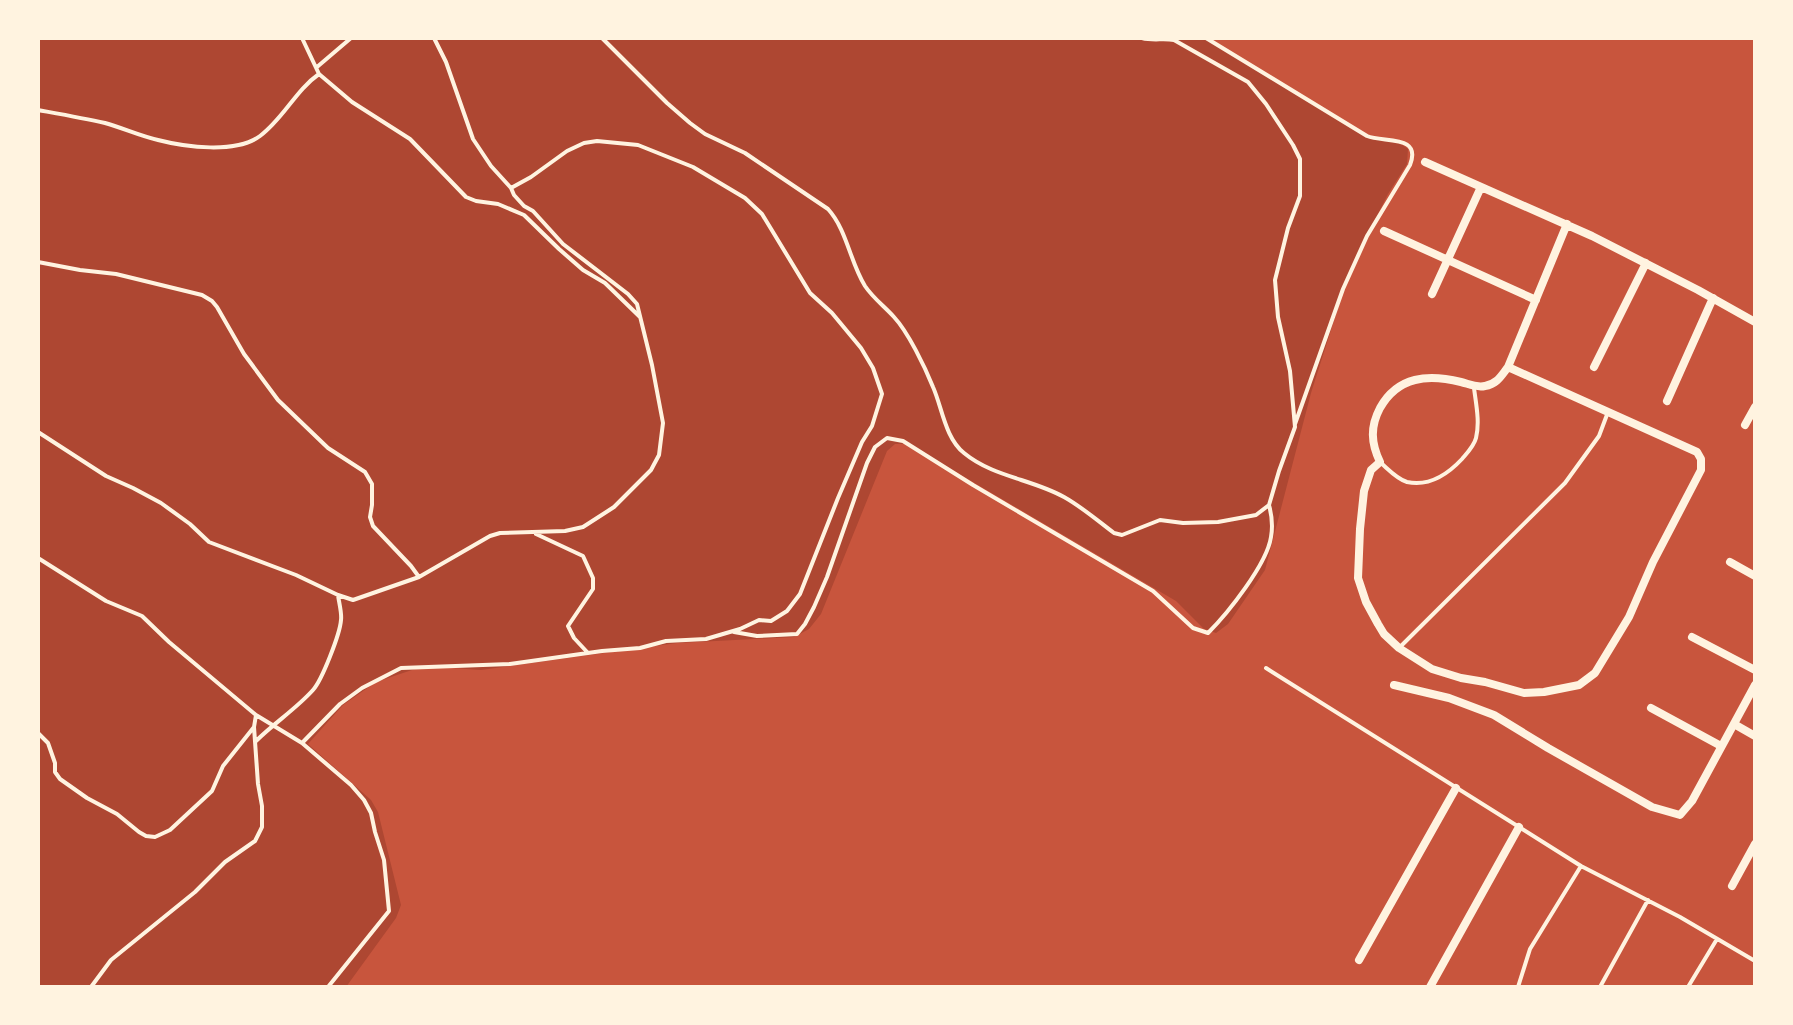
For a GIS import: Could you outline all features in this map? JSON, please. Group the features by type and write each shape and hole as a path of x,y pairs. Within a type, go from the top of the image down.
{"street":[{"path":"1425,162 1567,224 1755,322"},
{"path":"1432,294 1481,187"},
{"path":"1508,367 1697,452 1701,459 1701,470 1653,562 1629,617 1595,673 1579,685 1544,692 1524,693 1461,678 1432,669 1399,648 1378,624 1358,578 1360,529 1364,491 1371,470 1380,462 1372,437 1374,421 1387,397 1409,380 1449,380 1483,387 1498,380 1508,367 1567,224"},
{"path":"1384,231 1536,300"},
{"path":"1594,367 1646,263"},
{"path":"1667,401 1713,298"},
{"path":"1745,425 1755,407"},
{"path":"1730,562 1755,576"},
{"path":"1692,637 1755,670"},
{"path":"1394,685 1449,698 1494,715 1652,807 1680,815 1692,801 1755,685"},
{"path":"1651,708 1721,746"},
{"path":"1734,724 1755,736"},
{"path":"1359,960 1456,788"},
{"path":"1430,987 1519,827"},
{"path":"1732,886 1755,844"}],"lane":[{"path":"38,432 106,476 161,503 209,542 353,600 419,577 490,536 583,527 614,507 651,470 659,455 663,423 637,304 628,294 583,270 524,215 498,204 466,197 410,139 352,102 319,74 302,38"},
{"path":"317,67 351,38"},
{"path":"434,38 446,62 473,139 491,166 524,206 607,281 642,319"},
{"path":"602,38 690,123 705,134 745,153 835,216 855,268 877,302 896,319 908,338 933,387 950,432 963,452 997,473 1063,496 1114,533 1122,535 1160,520 1218,522 1256,515 1269,505"},
{"path":"1142,38 1174,40 1248,82 1300,159 1300,196 1275,280 1278,317 1290,371 1294,427"},
{"path":"731,631 757,636 797,634 805,624 827,577 867,463 875,447 887,438 903,441 1153,591 1193,628 1208,633 1244,589 1271,540 1273,521 1269,505 1343,289 1367,236 1413,156 1411,148 1399,140 1384,141 1367,136 1206,38"},
{"path":"38,110 112,125 154,140 221,147 259,137 319,74"},
{"path":"302,743 340,704 362,688 401,668 510,664 640,648 666,641 706,639 759,620 771,621 787,611 800,594 862,442 872,426 882,394 873,368 832,313 810,293 762,214 745,198 693,167 638,145 597,141 567,151 511,188"},
{"path":"524,206 524,215"},
{"path":"38,262 133,277 202,295 212,301 244,354 278,400 328,448 365,472 372,484 370,517 373,526 419,577"},
{"path":"1380,462 1407,482 1432,481 1450,472 1473,446 1477,436 1473,386"},
{"path":"1399,648 1565,483 1599,436 1608,411"},
{"path":"534,533 583,556 589,566 593,589 568,626 588,653"},
{"path":"38,558 94,594 142,616 256,715 302,743 330,766 364,800 371,813 384,860 389,911 328,987"},
{"path":"256,741 318,683 341,620 338,595"},
{"path":"1266,668 1581,866 1755,961"},
{"path":"91,987 111,960 195,892 225,862 255,841 262,827 254,727 256,715"},
{"path":"38,733 48,743 55,772 60,779 117,814 139,832 155,837 170,830 212,791 223,766 254,727"},
{"path":"1518,987 1530,949 1581,866"},
{"path":"1600,987 1648,900"},
{"path":"1688,987 1717,939"},
{"path":"337,975 337,987"}],"shaded area":[{"path":"38,38 1205,38 1365,135 1397,141 1408,149 1407,164 1388,194 1350,270 1311,393 1265,570 1228,624 1216,633 1204,629 1176,601 908,444 895,444 887,451 821,614 809,629 794,637 677,643 481,670 424,666 376,682 343,705 308,744 371,800 378,812 401,905 396,918 346,987 38,987"}]}
